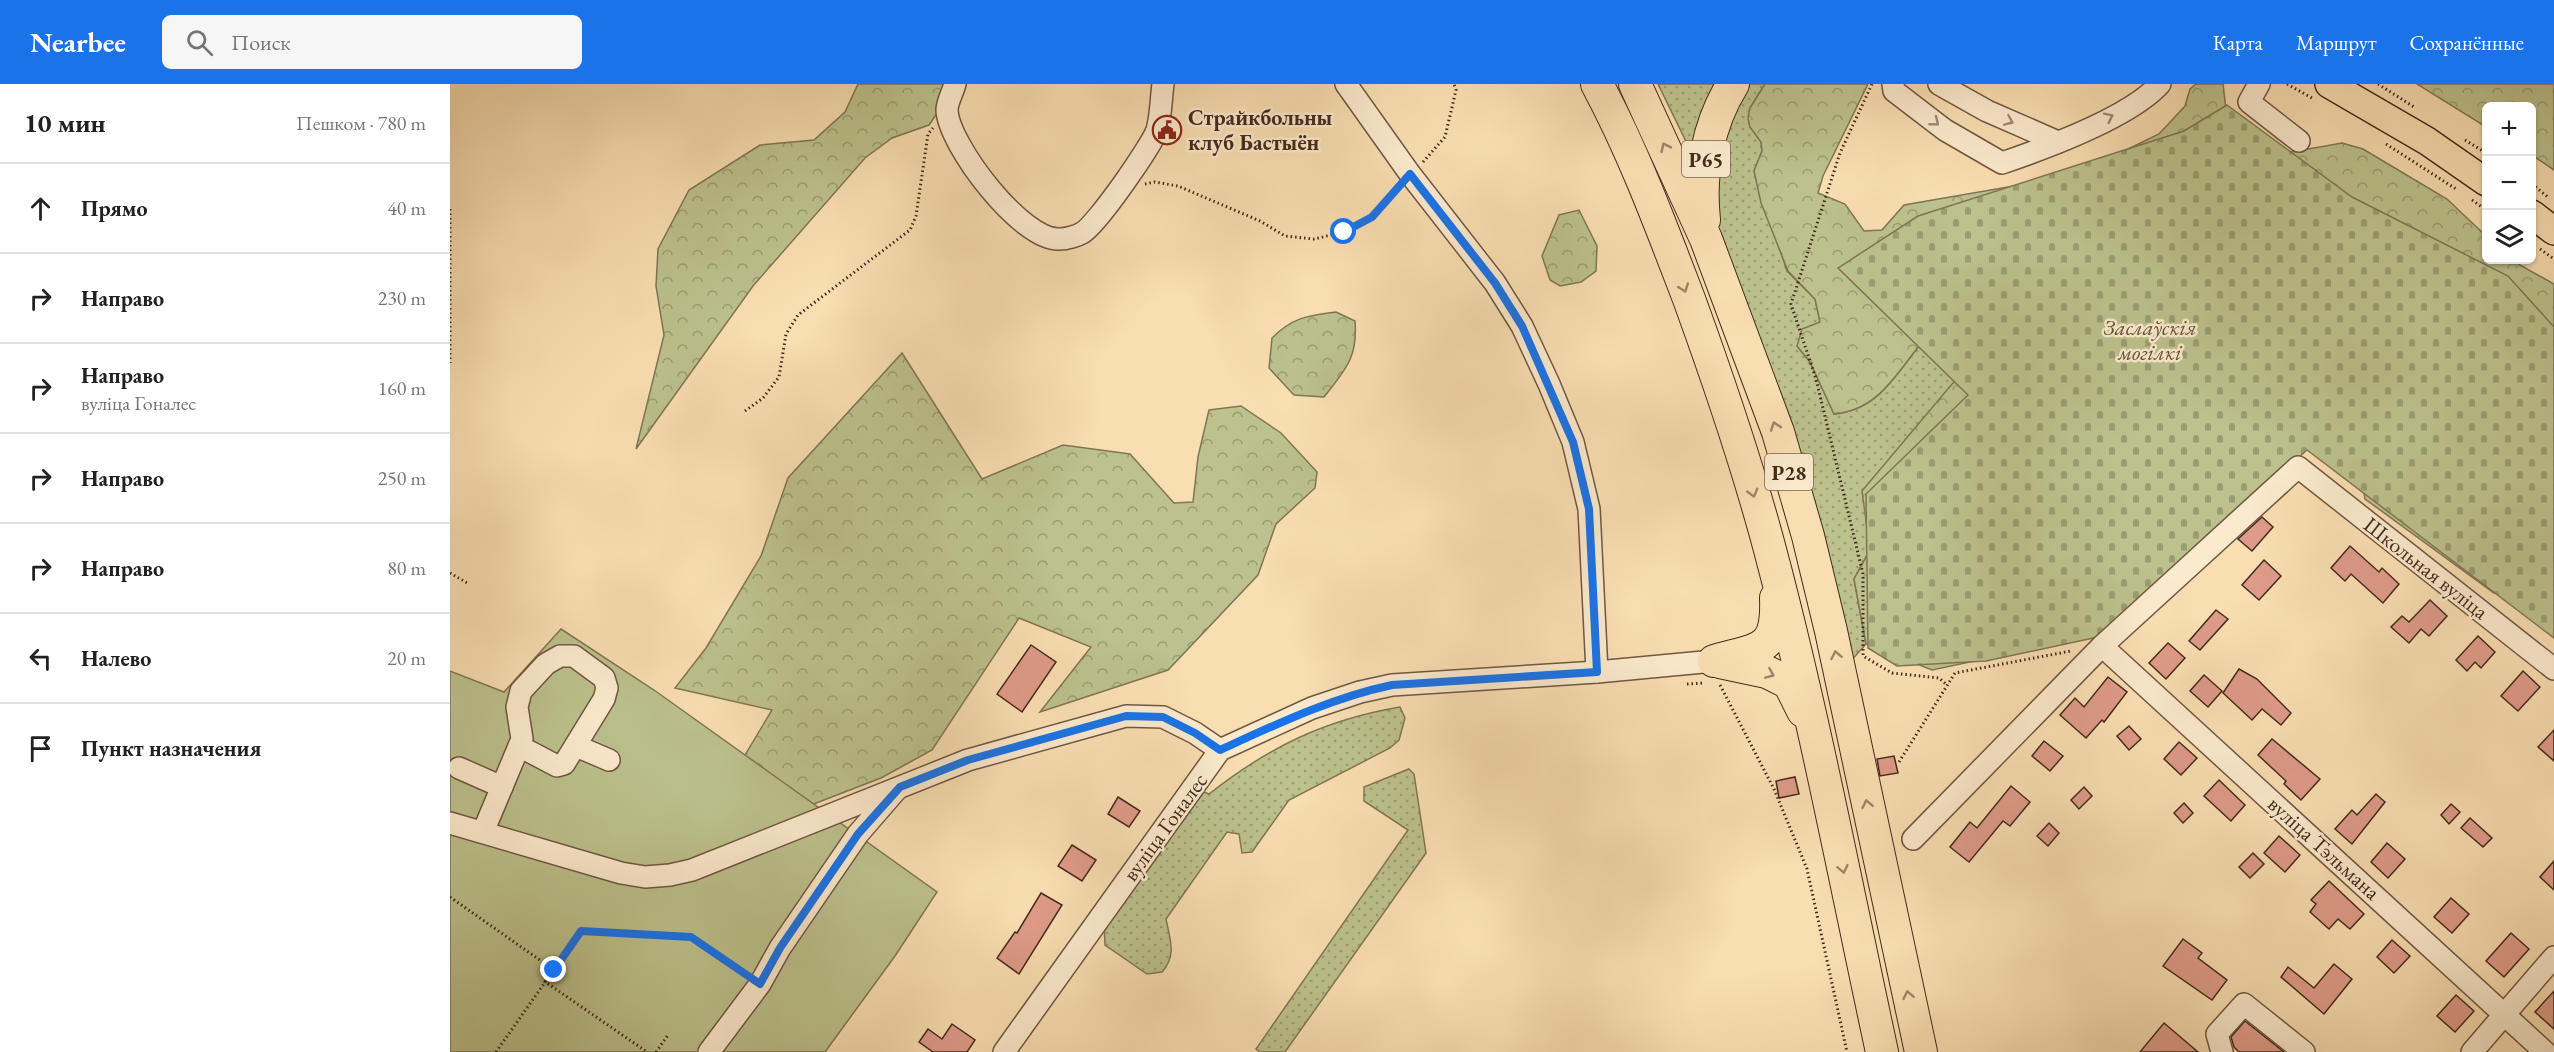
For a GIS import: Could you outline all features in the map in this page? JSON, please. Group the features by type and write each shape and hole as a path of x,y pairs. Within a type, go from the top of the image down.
{"highway":[{"name":"Р28","path":"1597,84 1631,152 1680,277 1720,386 1774,564 1882,1052"},
{"name":"Р28","path":"1635,84 1706,239 1778,432 1808,536 1831,631 1921,1052"},
{"name":"Р65","path":"1706,239 1704,165 1710,137 1723,100 1733,84"},
{"path":"1710,672 1761,648 1772,638 1777,621 1774,564"},
{"path":"1710,672 1767,672 1789,683 1812,729"}],"main road":[{"path":"2328,88 2427,141 2482,179"},
{"path":"2536,217 2554,231"}],"street":[{"path":"955,84 947,110 952,130 987,186 1017,220 1038,234 1058,240 1082,233 1100,217 1157,131 1163,84"},
{"path":"1346,84 1410,174 1495,283 1522,326 1573,442 1589,509 1597,672"},
{"path":"1893,84 1894,91 1944,130 2002,163 2058,142 2126,109 2160,84"},
{"path":"1939,84 1987,111 2058,142"},
{"path":"2259,84 2249,102 2299,141"},
{"name":"Школьная вуліца","path":"2102,646 2298,467 2554,669"},
{"path":"1913,839 2102,646"},
{"name":"вуліца Тэльмана","path":"2102,646 2545,1052"},
{"path":"483,832 519,746 522,740 517,707 520,691 546,664 560,656 574,656 604,678 607,688 604,699 564,764 557,765 519,746"},
{"name":"вуліца Гоналес","path":"1005,1052 1220,750 1312,708 1371,690 1414,684 1597,672 1710,672"},
{"path":"450,823 621,873 645,877 670,875 722,858 968,760 1126,716 1163,717 1195,733 1220,750"},
{"path":"576,746 609,760"},
{"path":"459,768 502,787"},
{"path":"709,1052 760,984 780,948 858,834 900,787"},
{"path":"2472,1052 2554,957"},
{"path":"2222,1052 2217,1034 2244,1004 2304,1052"}],"path":[{"path":"1144,184 1155,182 1178,186 1240,212 1285,236 1314,239 1344,232 1372,217 1445,137 1456,90 1454,84"},
{"path":"1872,84 1840,153 1791,304 1816,379 1863,574 1863,656 1892,673 1939,678 1947,685"},
{"path":"2287,84 2328,88"},
{"path":"745,411 763,398 779,376 786,334 798,315 910,230 916,216 928,134 947,110"},
{"path":"2380,140 2482,207"},
{"path":"2536,187 2554,202"},
{"path":"450,209 450,363"},
{"path":"2536,246 2554,259"},
{"path":"450,573 469,584"},
{"path":"1899,762 1954,672 2102,646"},
{"path":"1683,684 1710,672"},
{"path":"1724,693 1774,789 1807,869 1847,1052"},
{"path":"450,897 554,970"},
{"path":"496,1052 581,931 691,937 760,984"},
{"path":"544,981 647,1052"},
{"path":"656,1052 668,1035"}],"green space":[{"path":"858,84 949,84 952,92 929,125 892,138 865,158 753,286 636,449 664,335 656,286 658,249 689,190 760,145 814,140 845,112"},
{"path":"1658,84 1718,84 1698,166"},
{"path":"1743,84 1765,84 1750,108 1750,127 1761,141 1762,151 1754,171 1787,271 1815,299 1820,322 1797,346 1810,362 1834,414 1849,411 1874,399 1893,380 1919,346 1966,373 1854,579 1866,644 1849,663 1711,219 1708,195 1739,90"},
{"name":"Заслаўскія могілкі","path":"1765,84 1868,84 1823,176 1818,193 1845,204 1864,231 1882,230 1904,205 2066,177 2083,171 2159,134 2185,106 2190,89 2196,84 2223,84 2226,110 2280,154 2342,143 2363,149 2447,199 2482,232 2482,264 2518,264 2554,284 2554,567 2547,565 2494,593 2365,499 2362,480 2424,340 2098,635 1932,670 1866,644 1854,579 1870,550 1862,491 1952,384 1966,373 1919,346 1892,380 1873,399 1849,411 1834,414 1810,362 1797,346 1802,329 1820,322 1815,299 1788,271 1761,203 1754,171 1762,151 1761,142 1750,127 1748,118 1750,108"},
{"path":"2417,84 2554,84 2554,170 2536,158 2536,102 2482,102 2482,125"},
{"name":"Заслаўскія могілкі","path":"2227,105 2352,197 2508,276 2554,327 2554,638 2307,450 2098,637 1986,661 1897,666 1868,648 1866,494 1968,395 1838,268 1918,216 2184,131"},
{"path":"1579,210 1597,246 1596,271 1581,282 1560,286 1550,280 1542,256 1559,215"},
{"path":"1336,312 1355,321 1354,345 1349,363 1324,397 1294,395 1269,368 1272,338 1287,326 1301,319"},
{"path":"902,353 982,479 1063,445 1130,454 1174,503 1193,502 1198,457 1209,410 1241,406 1281,433 1317,472 1315,488 1276,524 1258,575 1168,670 1040,712 1091,647 1019,618 932,750 881,778 702,847 733,775 772,710 675,688 706,648 761,556 788,478"},
{"path":"561,629 654,690 937,892 895,956 825,1052 450,1052 450,671 504,692"},
{"path":"1400,707 1405,718 1399,740 1390,748 1289,800 1252,852 1242,853 1239,834 1227,832 1166,919 1171,953 1170,960 1162,972 1147,974 1105,945 1104,924 1204,792 1209,794 1253,762 1298,738 1347,719"},
{"path":"1409,769 1414,774 1426,853 1285,1052 1260,1052 1256,1049 1408,830 1364,801 1364,787"}],"building":[{"path":"2262,517 2273,527 2252,551 2238,539"},
{"path":"2350,546 2379,572 2382,568 2399,584 2383,603 2351,574 2345,581 2331,568"},
{"path":"2264,560 2281,576 2259,600 2242,585"},
{"path":"2430,600 2447,616 2429,636 2421,629 2409,643 2391,627 2402,616 2409,622"},
{"path":"2216,610 2228,619 2200,650 2189,641"},
{"path":"2478,636 2495,652 2481,668 2475,662 2467,671 2456,660"},
{"path":"2168,643 2185,658 2166,679 2149,663"},
{"path":"1031,645 1056,662 1022,712 997,694"},
{"path":"2239,669 2257,679 2291,713 2281,725 2262,709 2252,720 2223,693"},
{"path":"2523,671 2540,687 2518,711 2501,696"},
{"path":"2204,675 2222,691 2208,707 2190,691"},
{"path":"2108,677 2127,692 2104,722 2102,720 2086,738 2060,715 2075,698 2084,707"},
{"path":"2129,726 2141,739 2129,750 2117,736"},
{"path":"2554,730 2554,761 2538,747"},
{"path":"2272,739 2320,779 2301,800 2284,784 2286,781 2258,755"},
{"path":"2044,741 2063,756 2050,771 2032,756"},
{"path":"2179,742 2197,758 2181,775 2164,759"},
{"path":"1894,756 1898,773 1880,776 1877,759"},
{"path":"1795,777 1799,794 1779,798 1776,781"},
{"path":"2219,780 2245,805 2231,821 2204,796"},
{"path":"2011,786 2030,802 2010,826 2003,821 1969,862 1950,847 1970,822 1977,828"},
{"path":"2084,787 2092,796 2079,809 2071,800"},
{"path":"2376,794 2385,802 2352,844 2335,829 2352,810 2357,815"},
{"path":"1118,797 1140,811 1129,827 1108,814"},
{"path":"2184,803 2193,813 2183,823 2174,813"},
{"path":"2451,804 2460,812 2449,824 2441,815"},
{"path":"2470,818 2492,838 2483,847 2461,828"},
{"path":"2049,823 2059,833 2048,846 2037,836"},
{"path":"2279,836 2300,855 2285,872 2264,853"},
{"path":"2387,843 2405,859 2388,878 2371,862"},
{"path":"1072,845 1096,860 1082,881 1058,866"},
{"path":"2253,853 2264,864 2250,878 2239,867"},
{"path":"2554,861 2554,890 2540,877"},
{"path":"2329,881 2364,914 2350,929 2338,919 2329,929 2310,912 2316,904 2311,900"},
{"path":"1041,893 1062,905 1019,974 997,958 1015,932 1017,933"},
{"path":"2451,898 2469,914 2452,933 2434,917"},
{"path":"2511,933 2529,949 2504,977 2486,961"},
{"path":"2183,939 2202,953 2198,958 2227,980 2212,1000 2163,966"},
{"path":"2392,940 2410,956 2394,973 2377,957"},
{"path":"2334,964 2352,979 2324,1014 2281,977 2288,967 2314,988"},
{"path":"2554,991 2554,1029 2535,1012"},
{"path":"2456,995 2474,1011 2455,1032 2437,1016"},
{"path":"2245,1021 2284,1052 2239,1052 2234,1047 2231,1037"},
{"path":"2164,1023 2198,1052 2140,1052"},
{"path":"952,1024 975,1040 967,1052 933,1052 919,1042 928,1029 942,1039"}],"place":[{"name":"Страйкбольны клуб Бастыён","path":"1167,130"}],"route":[{"path":"554,970 581,931 691,937 760,984 780,948 858,834 900,787 968,760 1126,716 1163,717 1195,733 1220,750 1312,708 1360,692 1392,685 1597,672 1589,509 1573,442 1522,326 1495,283 1410,174 1372,217 1344,232"}]}
